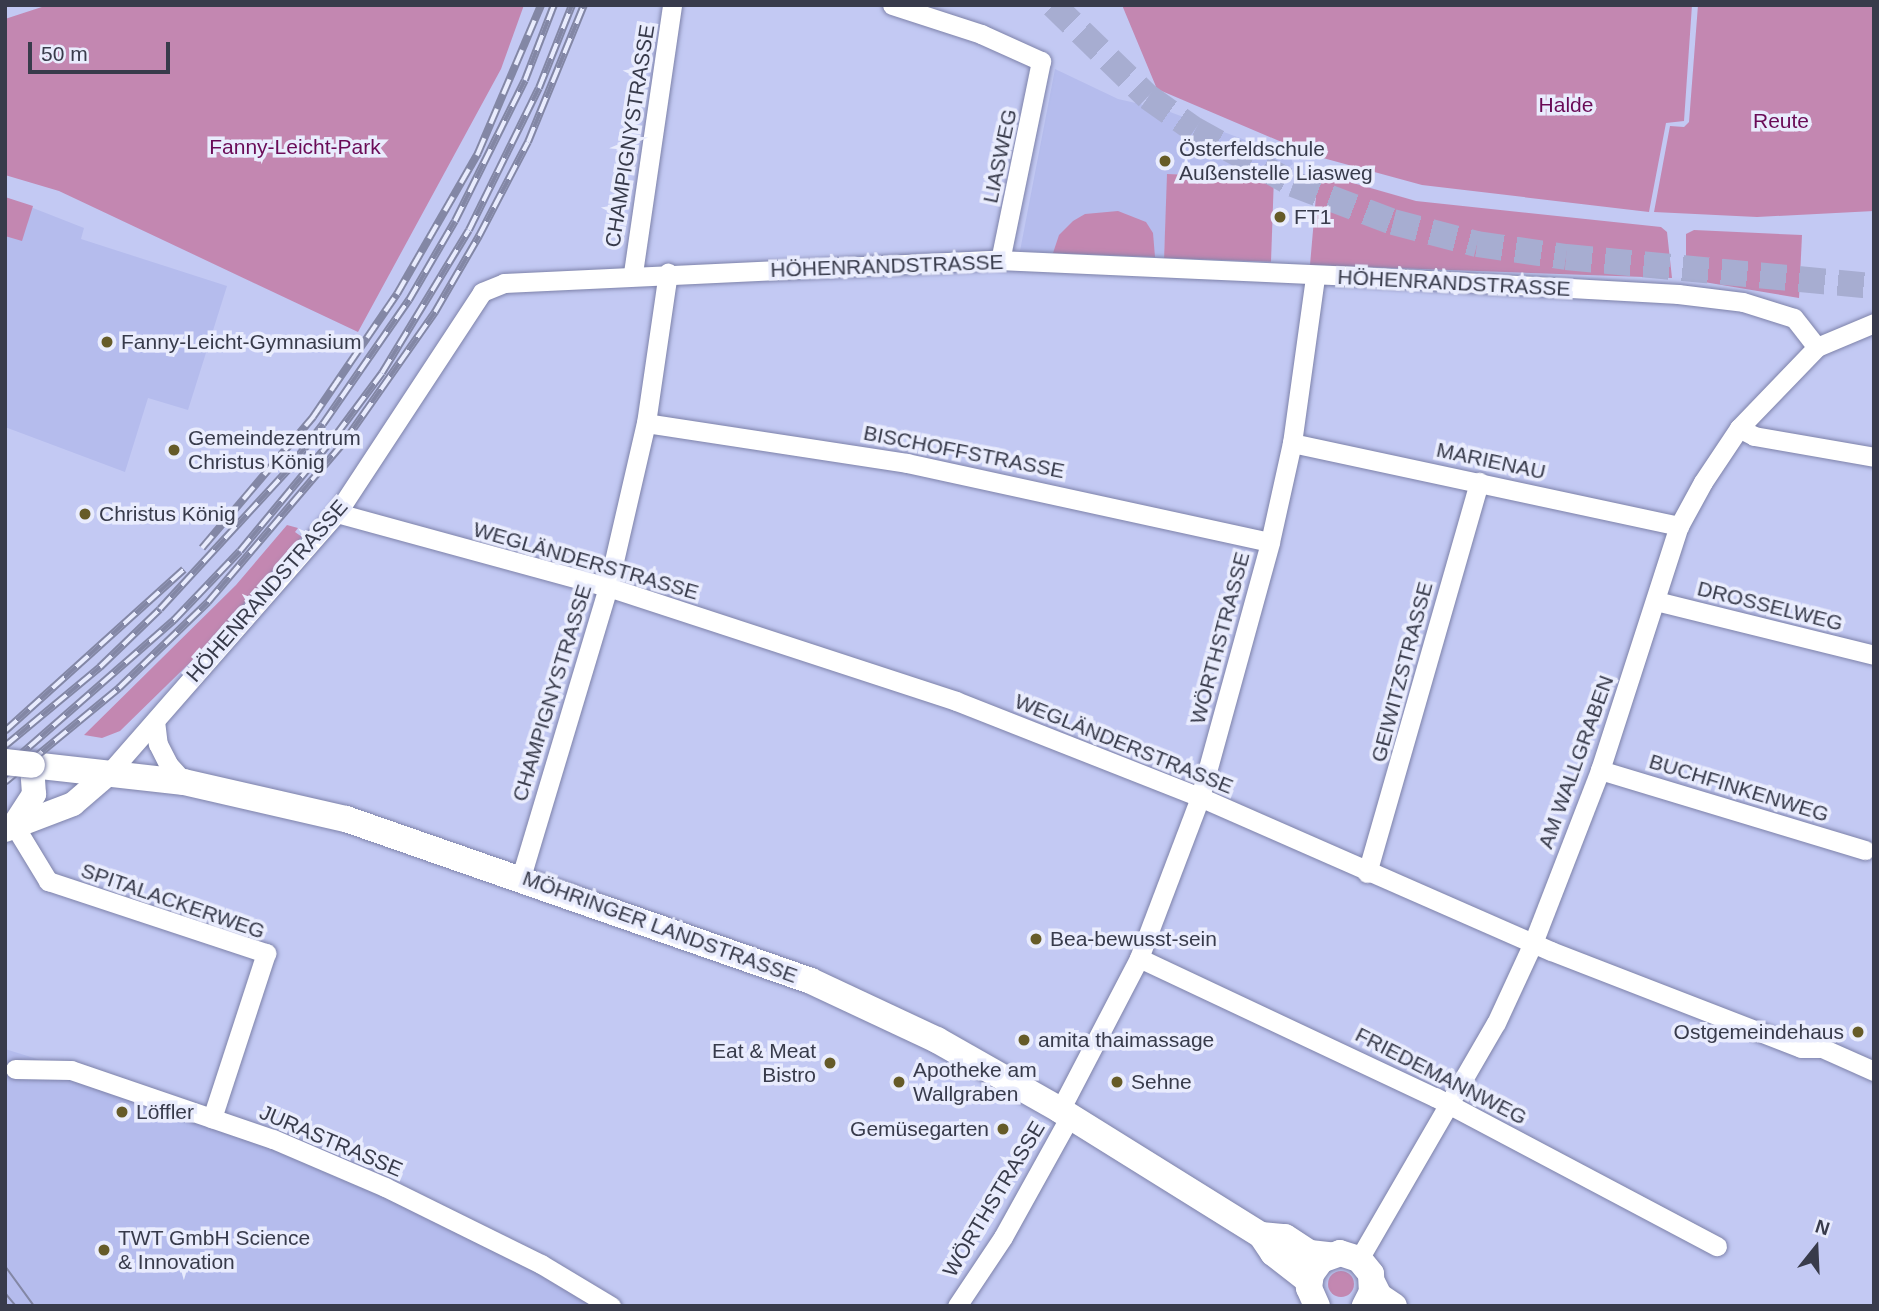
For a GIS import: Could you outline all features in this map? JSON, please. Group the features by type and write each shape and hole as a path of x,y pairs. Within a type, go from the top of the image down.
{"main road":[{"name":"MÖHRINGER LANDSTRASSE","path":"5,762 184,782 346,819 520,877 811,981 937,1040 1065,1113 1261,1235 1273,1253 1313,1293"},
{"name":"MÖHRINGER LANDSTRASSE","path":"1261,1235 1285,1237 1310,1253 1359,1259"},
{"name":"MÖHRINGER LANDSTRASSE","path":"1313,1293 1314,1268 1330,1255"},
{"path":"1359,1259 1369,1295 1379,1296 1394,1306"}],"street":[{"name":"CHAMPIGNYSTRASSE","path":"633,274 673,5"},
{"name":"LIASWEG","path":"892,5 981,34 1041,61 1000,260"},
{"name":"HÖHENRANDSTRASSE","path":"10,828 73,804 109,773 337,513 482,292 504,283 633,274 1000,260 1678,294 1743,302 1794,318 1817,347"},
{"name":"CHAMPIGNYSTRASSE","path":"520,877 608,587 646,423 668,273"},
{"name":"WÖRTHSTRASSE","path":"957,1306 1003,1237 1139,958 1200,797 1270,542 1292,443 1315,276"},
{"name":"AM WALLGRABEN","path":"1359,1259 1496,1023 1533,943 1600,770 1679,526 1739,428 1817,347 1874,323"},
{"name":"BISCHOFFSTRASSE","path":"646,423 907,463 1270,542"},
{"path":"1739,428 1754,436 1874,457"},
{"name":"MARIENAU","path":"1292,443 1679,526"},
{"name":"GEIWITZSTRASSE","path":"1367,873 1479,482"},
{"name":"WEGLÄNDERSTRASSE","path":"337,513 608,587 956,701 1200,797 1367,873 1533,943 1801,1048 1822,1048 1874,1071"},
{"name":"DROSSELWEG","path":"1656,601 1874,655"},
{"path":"155,721 158,744 168,764 184,782"},
{"path":"10,828 34,794 44,767"},
{"name":"BUCHFINKENWEG","path":"1600,770 1865,849"},
{"name":"SPITALACKERWEG","path":"10,828 48,881 266,953 212,1118"},
{"name":"FRIEDEMANNWEG","path":"1139,958 1450,1104 1717,1246"},
{"name":"JURASTRASSE","path":"15,1069 71,1070 212,1118 385,1187 541,1264 611,1306"}],"shaded area":[{"name":"Österfeldschule Außenstelle Liasweg","path":"1055,69 1118,99 1162,109 1291,157 1293,164 1274,177 1168,174 1164,258 1020,251"},
{"name":"Fanny-Leicht-Gymnasium","path":"5,197 84,228 81,239 227,286 188,410 148,398 125,472 5,427"},
{"path":"5,1049 220,1116 559,1264 625,1306 5,1306"}],"green space":[{"name":"Fanny-Leicht-Park","path":"48,5 524,5 501,69 358,332 59,191 5,175 5,19"},
{"name":"Halde","path":"1122,5 1692,5 1684,121 1666,123 1649,212 1422,185 1312,155 1157,89"},
{"name":"Reute","path":"1698,5 1874,5 1874,211 1757,217 1654,212 1670,126 1684,127 1689,122"},
{"path":"1318,173 1416,201 1661,227 1667,232 1672,278 1310,265"},
{"path":"1167,174 1274,178 1271,262 1164,258"},
{"path":"5,197 33,206 22,241 5,236"},
{"path":"1118,211 1146,222 1153,233 1155,257 1053,253 1059,235 1073,221 1085,214"},
{"path":"1694,230 1802,235 1799,298 1686,279 1686,234"},
{"path":"287,525 298,528 295,532 302,537 210,643 120,731 102,738 84,735 236,585"},
{"path":"1341,1271 1350,1275 1354,1284 1350,1293 1341,1297 1332,1293 1328,1284 1332,1275"}],"tunnel":[{"path":"1053,5 1148,97 1195,130 1293,184 1393,222 1477,244 1566,257 1874,286"}],"tram line":[{"path":"5,1266 34,1306"},
{"path":"5,1293 16,1306"}],"railway":[{"path":"202,548 313,417 397,294 478,153 541,5"},
{"path":"5,746 100,667 160,609 287,471 323,424 409,300 455,221 525,80 554,5"},
{"path":"5,768 174,620 240,551 336,435 382,373 469,230 539,88 572,5"},
{"path":"5,782 119,688 208,602 344,442 435,312 479,236 528,142 584,5"},
{"path":"5,731 184,569"}],"place":[{"name":"Österfeldschule Außenstelle Liasweg","path":"1165,161"},
{"name":"FT1","path":"1280,217"},
{"name":"Fanny-Leicht-Gymnasium","path":"107,342"},
{"name":"Gemeindezentrum Christus König","path":"174,450"},
{"name":"Christus König","path":"85,514"},
{"name":"Bea-bewusst-sein","path":"1036,939"},
{"name":"Ostgemeindehaus","path":"1858,1032"},
{"name":"amita thaimassage","path":"1024,1040"},
{"name":"Eat & Meat Bistro","path":"830,1063"},
{"name":"Apotheke am Wallgraben","path":"899,1082"},
{"name":"Sehne","path":"1117,1082"},
{"name":"Löffler","path":"122,1112"},
{"name":"Gemüsegarten","path":"1003,1129"},
{"name":"TWT GmbH Science & Innovation","path":"104,1250"}]}
